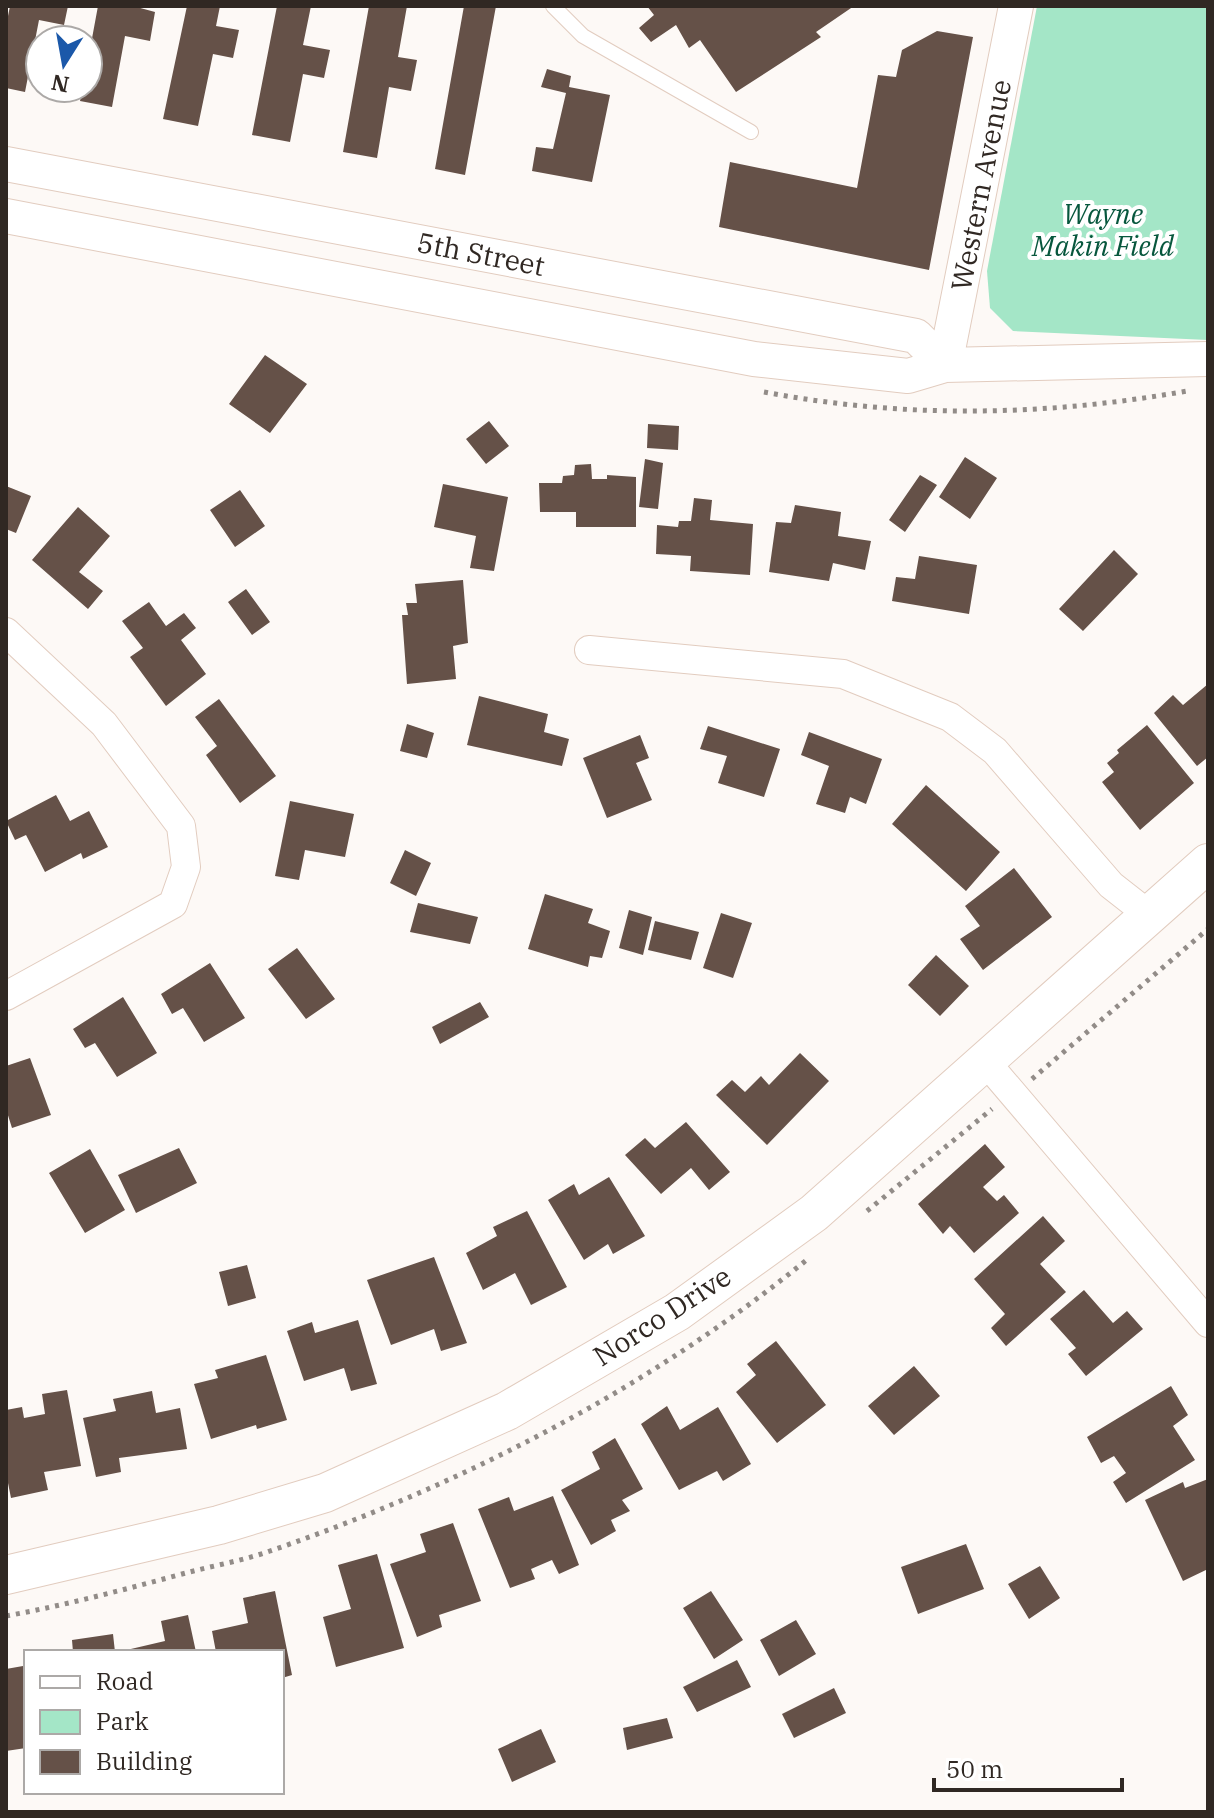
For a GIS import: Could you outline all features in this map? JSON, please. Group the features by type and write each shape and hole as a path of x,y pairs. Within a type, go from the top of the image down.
{"main road":[{"name":"Norco Drive","path":"6,1575 219,1525 325,1493 507,1411 677,1312 814,1213 1208,863"}],"street":[{"name":"Western Avenue","path":"945,365 1016,6"},
{"name":"5th Street","path":"6,164 916,336 945,365"},
{"name":"5th Street","path":"6,216 754,359 908,376 945,365 1208,359"},
{"path":"6,632 104,724 181,826 186,867 173,904 6,996"},
{"path":"589,650 843,674 950,717 995,751 1111,885 1148,914"},
{"path":"985,1061 1208,1323"}],"lane":[{"path":"553,6 583,36 751,132"}],"green space":[{"name":"Wayne Makin Field","path":"1037,6 1208,6 1208,340 1013,331 990,308 987,271"}],"building":[{"path":"10,6 68,6 64,24 39,20 38,24 24,24 24,92 6,88 6,26"},
{"path":"98,6 133,6 155,12 150,41 125,36 112,107 96,104 104,104 104,24 95,24"},
{"path":"187,6 220,6 216,26 239,30 233,58 213,54 198,126 163,119"},
{"path":"277,6 311,6 303,45 330,50 324,78 303,74 290,142 252,135"},
{"path":"369,6 407,6 398,57 417,60 411,91 389,87 377,158 343,152"},
{"path":"464,6 496,6 465,175 435,169"},
{"path":"647,6 854,6 816,32 821,37 736,92 700,40 689,48 676,25 651,42 639,28 654,15"},
{"path":"937,31 973,37 929,270 719,227 730,162 857,188 878,75 896,77 902,50"},
{"path":"547,69 571,76 569,87 610,95 592,182 532,171 536,147 553,149 566,93 541,87"},
{"path":"265,355 307,384 270,433 229,404"},
{"path":"489,421 509,446 486,464 466,439"},
{"path":"648,424 679,426 678,450 647,448"},
{"path":"965,457 997,478 970,519 939,497"},
{"path":"645,459 663,463 658,509 639,507"},
{"path":"591,464 592,479 607,479 607,475 636,477 636,527 576,527 576,512 540,512 539,483 562,483 563,476 574,475 575,465"},
{"path":"920,475 937,485 905,532 889,520"},
{"path":"443,484 508,497 494,571 470,568 476,536 434,527"},
{"path":"6,486 31,496 16,533 6,529"},
{"path":"240,490 265,526 235,547 210,510"},
{"path":"694,498 712,500 710,520 753,524 750,575 690,571 691,556 656,554 657,525 678,527 679,521 691,521"},
{"path":"795,505 841,512 838,536 871,541 865,570 833,563 829,581 769,572 776,522 791,523"},
{"path":"78,507 110,536 79,572 103,591 88,609 32,560"},
{"path":"1114,550 1138,574 1083,631 1059,609"},
{"path":"919,556 977,565 969,614 892,601 896,577 915,579"},
{"path":"463,580 468,643 453,646 456,679 407,684 402,615 408,615 406,603 417,603 415,584"},
{"path":"246,589 270,622 252,635 228,602"},
{"path":"149,602 166,626 184,613 196,628 181,640 206,674 166,706 130,657 143,648 122,621"},
{"path":"1208,684 1208,757 1197,766 1154,713 1173,695 1183,705"},
{"path":"479,696 548,714 544,732 569,739 562,766 467,745"},
{"path":"219,699 276,776 240,803 206,755 217,746 195,717"},
{"path":"407,724 434,733 427,758 400,751"},
{"path":"1147,725 1194,783 1140,830 1102,782 1114,772 1107,763 1119,753 1117,750"},
{"path":"708,726 780,749 764,797 718,783 727,756 700,749"},
{"path":"809,732 882,759 866,804 850,797 845,813 816,804 829,766 801,755"},
{"path":"640,735 649,758 636,763 652,800 607,818 583,758"},
{"path":"926,785 1000,852 966,891 892,824"},
{"path":"56,795 70,821 89,811 108,847 83,859 81,853 45,872 26,835 15,840 6,821"},
{"path":"290,801 354,814 345,857 305,850 299,880 275,876"},
{"path":"405,850 431,863 416,896 390,883"},
{"path":"1014,868 1052,917 983,970 960,939 980,926 965,906"},
{"path":"545,894 593,909 588,923 610,931 602,958 590,956 588,967 528,949"},
{"path":"418,903 478,917 470,944 410,932"},
{"path":"629,910 652,917 643,955 619,948"},
{"path":"721,913 752,923 733,978 703,968"},
{"path":"655,921 699,932 691,960 648,950"},
{"path":"297,948 335,999 306,1019 268,969"},
{"path":"936,955 969,986 940,1016 908,985"},
{"path":"210,963 245,1018 204,1042 183,1008 172,1014 161,994"},
{"path":"123,997 157,1053 117,1077 95,1043 85,1048 73,1029"},
{"path":"480,1002 489,1017 440,1044 432,1027"},
{"path":"800,1053 829,1081 767,1145 716,1095 732,1080 745,1092 761,1076 769,1085"},
{"path":"30,1058 51,1115 12,1128 6,1109 6,1066"},
{"path":"686,1122 730,1172 709,1190 691,1168 661,1194 625,1155 645,1138 655,1148"},
{"path":"985,1144 1005,1167 983,1187 997,1201 1004,1195 1019,1213 974,1253 950,1226 943,1234 918,1204"},
{"path":"179,1148 197,1183 136,1213 118,1175"},
{"path":"90,1149 125,1210 85,1233 49,1173"},
{"path":"609,1177 645,1236 613,1254 608,1244 584,1260 548,1200 574,1184 579,1195"},
{"path":"527,1211 567,1287 531,1305 515,1273 483,1290 466,1253 497,1236 493,1227"},
{"path":"1043,1216 1065,1241 1040,1264 1066,1292 1006,1346 991,1328 1005,1314 974,1279"},
{"path":"434,1257 467,1343 441,1351 434,1329 391,1345 367,1280"},
{"path":"247,1265 256,1298 228,1306 219,1272"},
{"path":"1084,1290 1113,1323 1127,1311 1143,1329 1086,1376 1068,1354 1076,1348 1050,1319"},
{"path":"358,1320 377,1384 351,1391 344,1368 304,1381 287,1331 312,1322 315,1333"},
{"path":"776,1341 826,1405 777,1443 736,1392 756,1375 747,1364"},
{"path":"266,1355 287,1420 257,1429 256,1425 211,1439 194,1384 218,1378 215,1370"},
{"path":"914,1366 940,1396 894,1435 868,1406"},
{"path":"1171,1386 1188,1415 1173,1426 1195,1460 1126,1503 1113,1482 1126,1473 1114,1456 1101,1463 1087,1437"},
{"path":"67,1390 81,1466 44,1472 48,1490 11,1498 6,1473 6,1410 22,1407 24,1418 45,1414 42,1394"},
{"path":"152,1391 156,1413 180,1408 187,1449 119,1458 121,1472 96,1477 83,1418 116,1411 113,1399"},
{"path":"667,1406 680,1430 718,1407 751,1464 723,1481 717,1471 679,1490 641,1424"},
{"path":"615,1438 643,1489 622,1500 630,1511 611,1520 616,1531 591,1545 561,1490 600,1469 592,1452"},
{"path":"1208,1479 1208,1569 1183,1581 1145,1500 1183,1482 1185,1488"},
{"path":"553,1496 579,1565 559,1574 552,1560 531,1569 535,1579 510,1588 478,1509 509,1497 514,1511"},
{"path":"453,1523 481,1601 439,1615 442,1627 417,1637 390,1564 426,1552 420,1534"},
{"path":"966,1544 984,1589 918,1614 901,1567"},
{"path":"377,1554 404,1648 336,1667 323,1617 351,1609 338,1565"},
{"path":"1040,1566 1060,1598 1029,1619 1008,1584"},
{"path":"275,1591 292,1675 284,1677 284,1650 216,1650 212,1631 248,1623 243,1598"},
{"path":"711,1591 743,1640 714,1659 683,1608"},
{"path":"188,1615 196,1650 127,1650 165,1641 161,1621"},
{"path":"796,1620 816,1654 779,1676 760,1640"},
{"path":"113,1634 115,1650 73,1650 72,1640"},
{"path":"737,1660 751,1687 697,1712 683,1687"},
{"path":"23,1666 24,1748 6,1751 6,1669"},
{"path":"834,1688 846,1713 794,1738 782,1714"},
{"path":"667,1718 673,1738 627,1750 623,1728"},
{"path":"541,1729 556,1762 512,1782 498,1749"}]}
